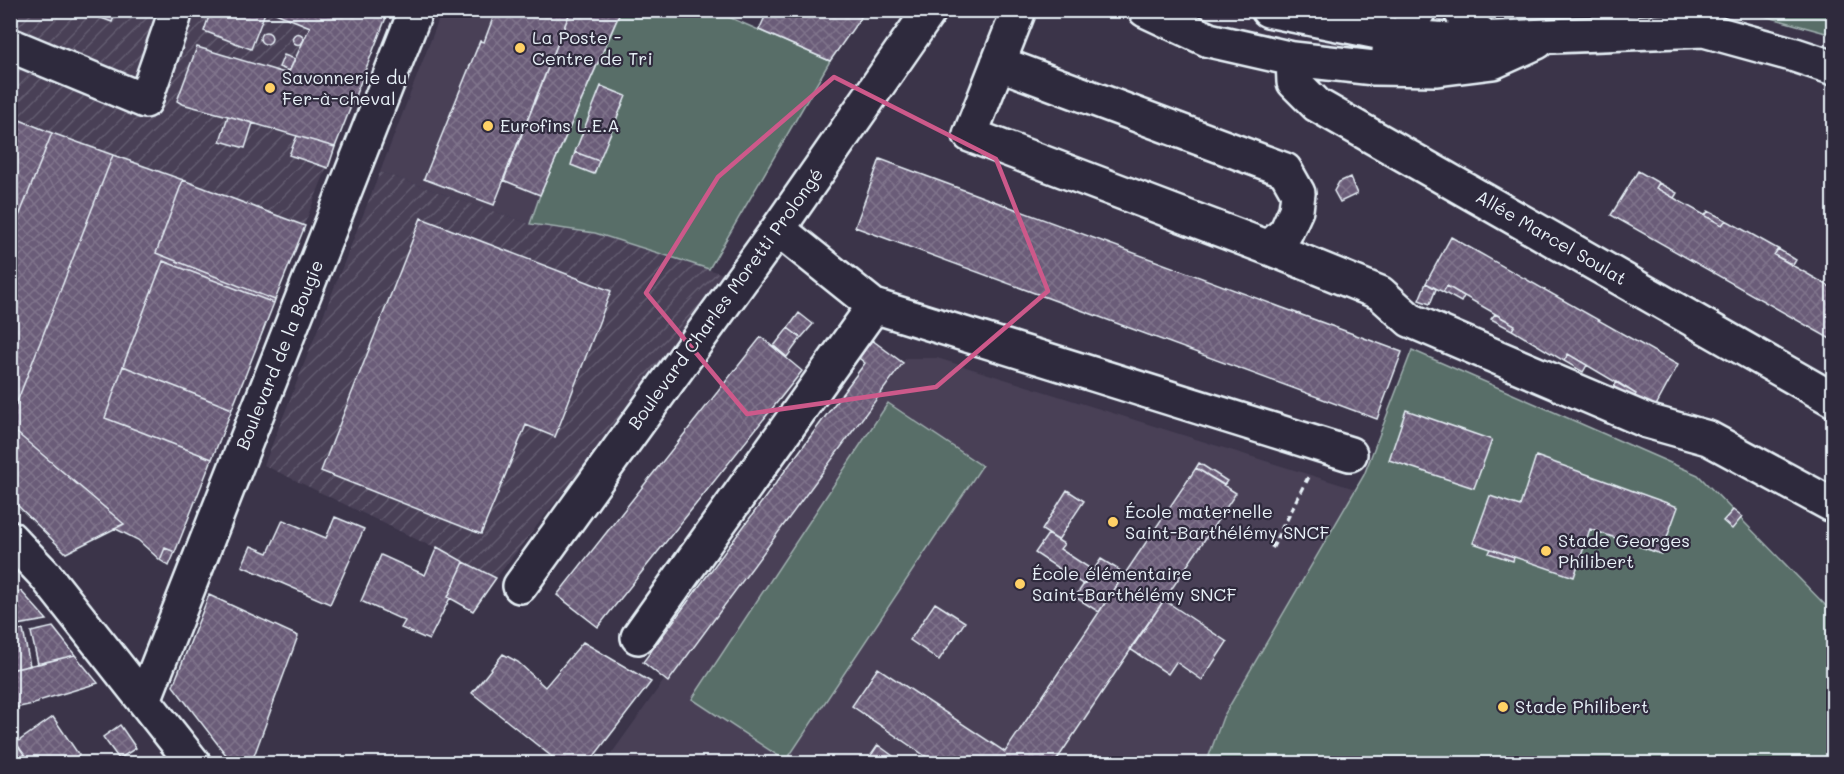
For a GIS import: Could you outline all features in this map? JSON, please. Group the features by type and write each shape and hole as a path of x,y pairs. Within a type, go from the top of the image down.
{"street":[{"name":"Boulevard de la Bougie","path":"144,700 416,10"},
{"name":"Boulevard Charles Moretti Prolongé","path":"520,586 778,229 930,10"},
{"path":"1019,10 970,135 1269,248 1380,293 1410,320 1647,421 1708,438 1833,506"},
{"path":"1145,10 1209,40 1293,59 1374,68 1437,69 1493,62 1551,36"},
{"path":"1460,10 1468,25 1485,37"},
{"path":"1288,12 1411,23 1450,40 1704,30 1833,68"},
{"path":"10,45 145,101 174,17"},
{"path":"1366,20 1374,68"},
{"path":"1374,68 1411,23"},
{"name":"Allée Marcel Soulat","path":"1293,59 1294,82 1317,105 1833,399"},
{"path":"998,63 1285,170 1298,192 1296,210 1286,232 1269,248"},
{"path":"778,229 873,306 1336,449"},
{"path":"638,637 873,306"},
{"path":"10,538 45,575 194,764"}],"path":[{"path":"1272,548 1314,466 1336,449"}],"highlighted area":[{"path":"834,77 996,159 1048,291 936,387 747,414 646,293 718,177"}],"shaded area":[{"path":"10,11 389,11 169,566 138,540 114,529 11,498"},
{"path":"442,11 621,11 530,224 380,172"},
{"path":"380,172 530,224 595,233 732,277 496,578 264,465"},
{"name":"École élémentaire Saint-Barthélémy SNCF","path":"906,358 937,358 1355,489 1223,717 1206,763 604,764 665,679 668,681"}],"green space":[{"path":"621,11 715,11 830,61 709,269 595,233 530,224 540,195"},
{"path":"1746,11 1833,11 1833,35"},
{"name":"Stade Georges Philibert","path":"1412,350 1698,475 1833,613 1833,763 1206,764 1223,717 1364,475"},
{"path":"888,403 982,466 786,761 692,699"}],"building":[{"path":"86,10 117,10 112,22 85,12"},
{"name":"Savonnerie du Fer-à-cheval","path":"211,10 266,10 251,49 204,31"},
{"name":"Savonnerie du Fer-à-cheval","path":"268,10 389,10 335,147 177,101 197,47 288,74 310,27"},
{"path":"496,10 571,10 494,205 424,179 480,41 484,42"},
{"path":"571,10 621,10 540,195 503,180"},
{"path":"768,10 866,10 830,61 759,30"},
{"path":"266,32 272,38 266,44 260,38"},
{"path":"298,33 304,39 298,45 292,39"},
{"path":"284,55 295,59 289,71 279,67"},
{"path":"601,86 626,96 599,161 575,152"},
{"path":"10,116 52,133 10,239"},
{"path":"228,116 253,123 245,148 220,141"},
{"path":"52,133 113,155 10,420 10,239"},
{"path":"297,136 335,147 328,168 289,155"},
{"path":"575,152 599,161 594,174 571,165"},
{"path":"113,155 183,180 156,253 275,300 274,303 163,261 105,418 212,459 175,552 165,548 160,560 138,540 114,528 124,524 10,427 10,420"},
{"path":"880,159 1402,352 1377,419 855,227"},
{"path":"1638,171 1659,183 1656,188 1722,225 1726,220 1778,249 1774,255 1834,289 1834,341 1611,215"},
{"path":"1350,177 1357,194 1340,202 1334,191 1339,182"},
{"path":"183,180 305,226 275,300 156,253"},
{"path":"1659,183 1677,193 1674,198 1656,188"},
{"path":"1708,211 1726,220 1722,225 1705,216"},
{"path":"421,218 611,291 555,437 526,425 481,534 321,471"},
{"path":"1451,237 1678,365 1653,411 1632,400 1636,394 1568,354 1564,361 1512,330 1515,325 1447,286 1443,292 1426,283"},
{"path":"1778,249 1796,260 1793,265 1774,255"},
{"path":"163,261 274,303 232,409 123,366"},
{"path":"1426,283 1436,289 1430,304 1419,300"},
{"path":"1447,286 1464,296 1461,302 1443,292"},
{"path":"799,313 813,324 801,338 788,328"},
{"path":"1495,314 1515,325 1512,330 1491,319"},
{"path":"788,328 801,338 787,357 774,346"},
{"path":"761,337 802,371 598,627 557,595"},
{"path":"872,340 903,363 668,682 643,662 865,363 859,358"},
{"path":"1568,354 1587,365 1583,372 1564,361"},
{"path":"123,366 232,409 212,459 105,418"},
{"path":"1617,382 1636,394 1632,400 1613,388"},
{"path":"1406,410 1492,440 1474,488 1389,460"},
{"path":"10,427 124,524 66,553 10,498"},
{"path":"1536,456 1678,507 1661,554 1590,529 1574,577 1473,543 1490,496 1520,506"},
{"path":"1199,463 1227,481 1224,485 1196,468"},
{"path":"1196,468 1236,493 1054,764 937,764 852,706 878,668 1005,752"},
{"path":"1067,490 1084,501 1058,540 1042,530"},
{"path":"1733,510 1742,517 1732,529 1723,521"},
{"path":"335,517 364,529 330,604 242,566 251,546 268,553 283,520 326,538"},
{"path":"1048,534 1064,544 1060,549 1094,571 1084,585 1035,553"},
{"path":"437,547 464,562 448,597 450,598 429,640 401,628 405,621 361,601 381,555 425,575"},
{"path":"165,548 175,552 169,566 160,560"},
{"path":"1491,549 1514,557 1513,561 1489,553"},
{"path":"1101,559 1124,573 1099,612 1075,597"},
{"path":"464,562 496,578 473,611 448,597"},
{"path":"21,591 47,620 10,626 10,593"},
{"path":"209,595 298,636 251,764 233,764 173,686"},
{"path":"1164,600 1227,642 1202,680 1176,662 1168,674 1130,649"},
{"path":"935,603 965,622 939,660 910,640"},
{"path":"53,627 75,655 38,664 31,632"},
{"path":"23,630 30,666 10,670 10,632"},
{"path":"583,642 651,682 588,764 561,764 472,693 503,654 518,662 545,687"},
{"path":"75,655 98,683 38,701 38,703 10,709 10,670"},
{"path":"53,717 79,755 67,764 31,764 16,743"},
{"path":"120,725 136,748 119,759 103,737"},
{"path":"16,743 31,764 13,764 10,760 10,747"},
{"path":"878,745 904,764 865,764"}],"place":[{"name":"La Poste - Centre de Tri","path":"520,48"},
{"name":"Savonnerie du Fer-à-cheval","path":"270,88"},
{"name":"Eurofins L.E.A","path":"488,126"},
{"name":"École maternelle Saint-Barthélémy SNCF","path":"1113,522"},
{"name":"Stade Georges Philibert","path":"1546,551"},
{"name":"École élémentaire Saint-Barthélémy SNCF","path":"1020,584"},
{"name":"Stade Philibert","path":"1503,707"}]}
